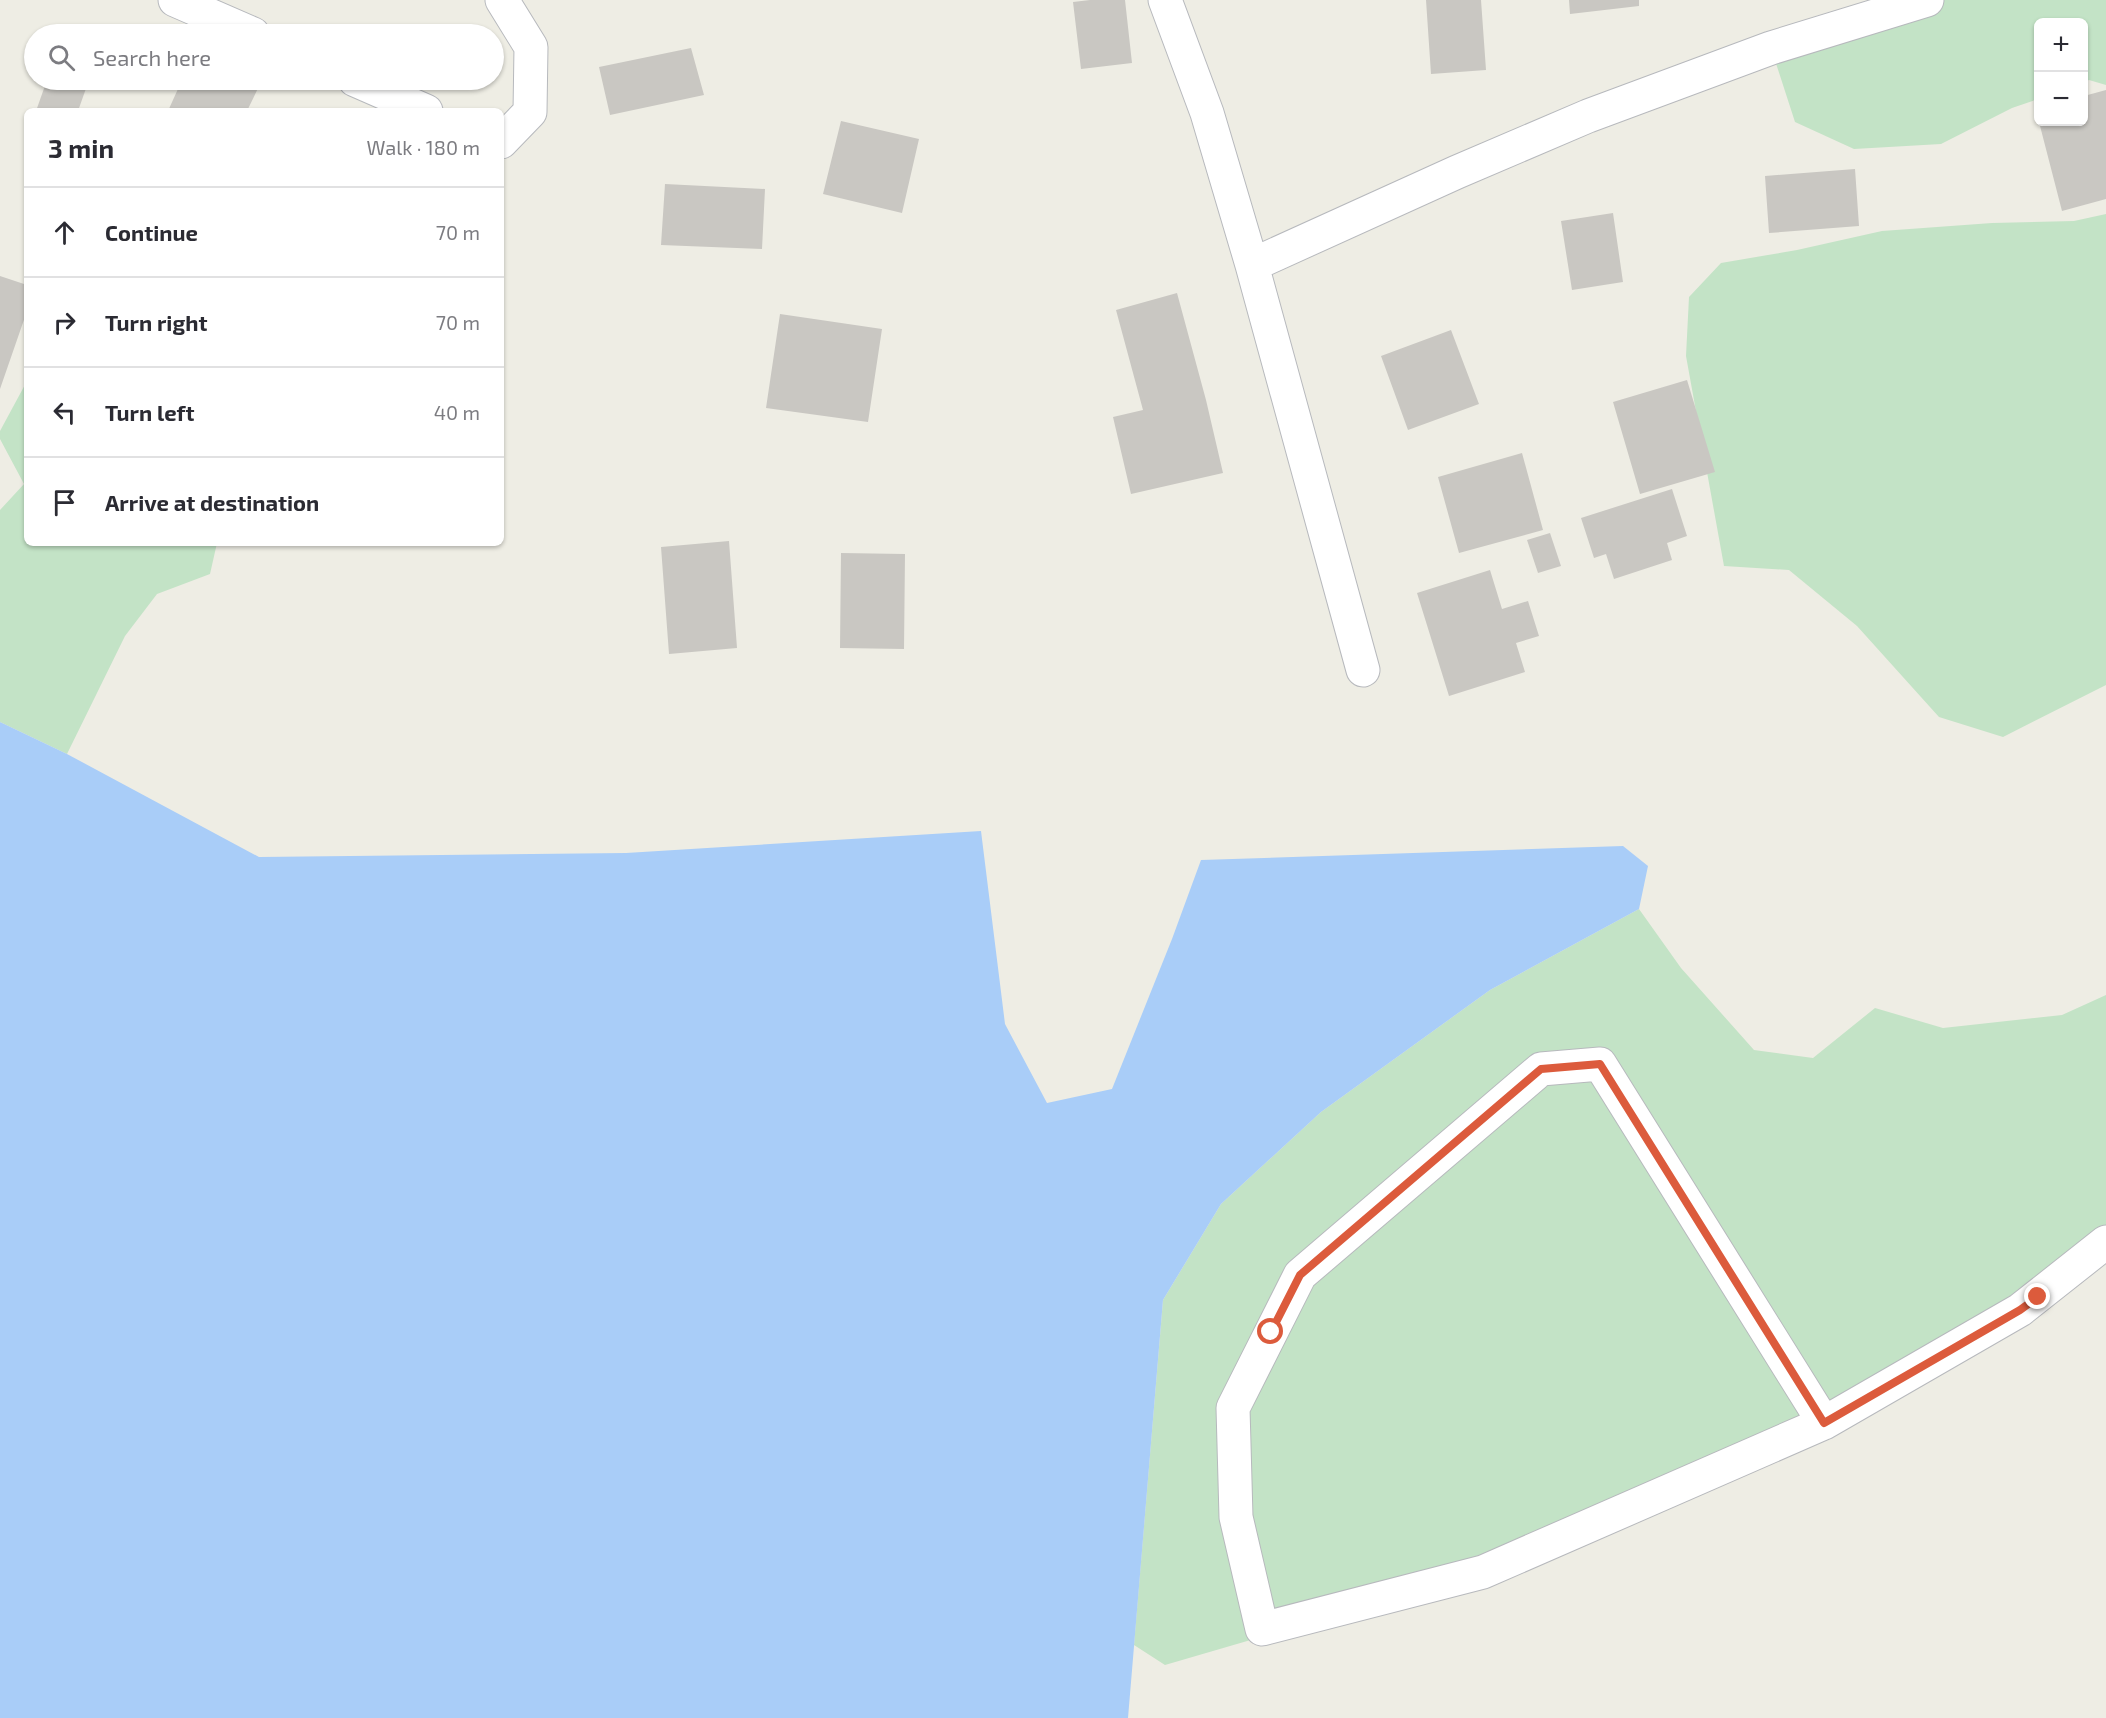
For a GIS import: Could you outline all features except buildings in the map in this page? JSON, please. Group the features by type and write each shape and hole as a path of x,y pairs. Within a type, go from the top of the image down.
{"street":[{"path":"175,0 230,24"},
{"path":"502,0 531,47 530,112 504,139"},
{"path":"1165,0 1207,112 1252,265 1363,670"},
{"path":"1252,265 1457,172 1588,116 1771,48 1927,0"},
{"path":"378,90 419,108"},
{"path":"1824,1423 1600,1064 1541,1069 1300,1275 1233,1408 1236,1517 1262,1629 1483,1572 1824,1423 2020,1310 2106,1242"}],"green space":[{"path":"1927,0 2106,0 2106,85 2088,80 2088,18 2034,18 2034,100 2012,108 1941,144 1854,149 1795,122 1771,48"},
{"path":"2106,214 2106,685 2003,737 1939,717 1857,626 1789,570 1724,566 1686,356 1689,297 1721,263 1797,250 1882,231 1992,223 2074,221"},
{"path":"24,387 24,484 0,439 0,431"},
{"path":"24,484 24,546 216,546 210,574 157,594 125,636 67,754 0,722 0,510"},
{"path":"1639,909 1681,968 1754,1050 1813,1058 1875,1008 1943,1028 2062,1015 2106,995 2106,1242 2020,1310 1483,1572 1165,1665 1134,1645 1163,1300 1221,1204 1321,1112 1490,990"}],"water":[{"path":"0,722 67,754 259,857 626,853 981,831 1005,1024 1047,1103 1112,1089 1201,860 1623,846 1648,866 1639,909 1490,990 1321,1112 1221,1204 1163,1300 1128,1718 0,1718"}],"route":[{"path":"1271,1332 1300,1275 1541,1069 1600,1064 1824,1423 2020,1310 2038,1297"}]}
